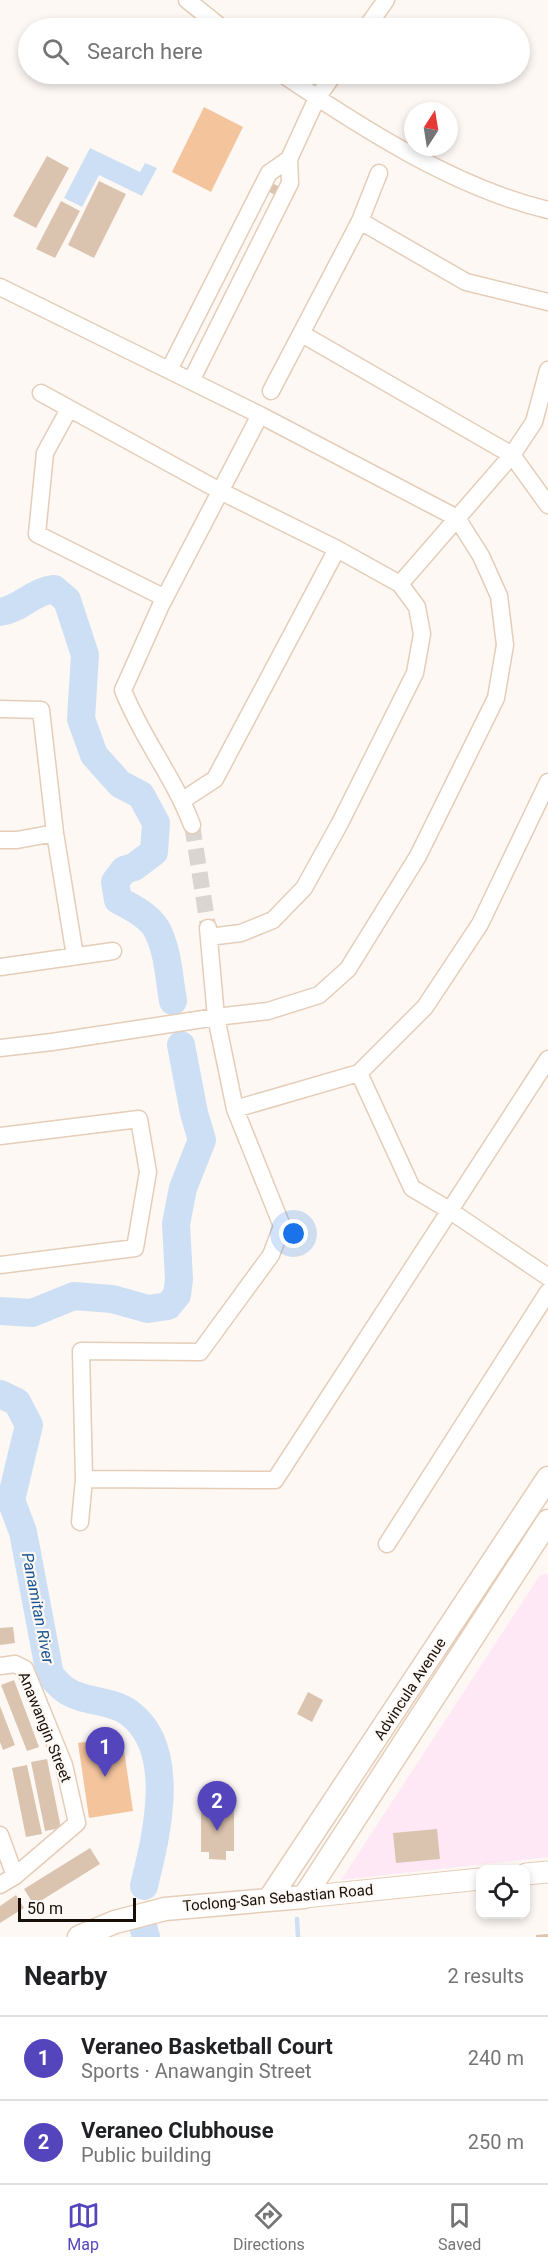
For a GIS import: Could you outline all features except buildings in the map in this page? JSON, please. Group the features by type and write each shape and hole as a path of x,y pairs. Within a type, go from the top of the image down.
{"main road":[{"name":"Advincula Avenue","path":"270,1898 548,1478"},
{"name":"Advincula Avenue","path":"304,1897 548,1521"},
{"path":"509,1538 528,1551"},
{"name":"Toclong-San Sebastian Road","path":"79,1937 123,1919 165,1909 270,1898 304,1897"}],"street":[{"path":"187,0 210,18"},
{"path":"373,18 386,0"},
{"path":"297,84 374,132 451,174 514,202 548,210"},
{"path":"191,381 290,183 289,159 317,98 327,84"},
{"path":"170,370 268,173 289,159"},
{"path":"271,391 360,221 379,173"},
{"path":"360,221 466,282 548,302"},
{"path":"0,287 260,415 457,518 482,556 499,596 505,645 496,698 418,856 348,969 319,995 268,1011 0,1048"},
{"path":"302,334 512,456 548,505"},
{"path":"400,584 512,456 534,422 548,370"},
{"path":"41,393 220,491 337,549 400,584 417,607 422,634 415,673 340,823 304,888 273,920 240,933 208,932 216,1017 235,1109 282,1226 271,1255 200,1352 81,1351 84,1479 80,1522"},
{"path":"69,409 45,453 37,534 165,598"},
{"path":"192,825 183,800 133,716 123,690 165,598 260,415"},
{"path":"183,800 215,779 337,549"},
{"path":"0,709 41,710 55,833 75,956"},
{"path":"235,1109 359,1073 425,1007 480,924 548,782"},
{"path":"0,840 17,840 55,833"},
{"path":"0,967 112,951"},
{"path":"84,1479 275,1480 548,1059"},
{"path":"359,1073 412,1188 449,1210 548,1277"},
{"path":"0,1136 139,1119 148,1172 135,1248 0,1265"},
{"path":"387,1544 548,1292"},
{"name":"Anawangin Street","path":"0,1666 15,1664 25,1669 64,1765 77,1823 7,1880"},
{"path":"0,1835 7,1880"},
{"path":"530,1874 548,1872"},
{"name":"Toclong-San Sebastian Road","path":"304,1897 476,1879"}],"shaded area":[{"path":"204,107 243,127 211,192 172,172"},
{"path":"548,1574 548,1857 341,1880 540,1575"},
{"path":"122,1737 133,1811 89,1818 78,1743"}],"water":[{"path":"90,148 140,172 145,163 157,168 142,196 99,175 82,207 64,198"}],"waterway":[{"name":"Panamitan River","path":"0,612 47,590 54,589 67,600 85,655 81,719 94,755 120,784 141,795 156,823 154,852 134,867 124,870 115,882 118,900 149,919 160,936 166,954 173,1001"},
{"name":"Panamitan River","path":"0,1311 32,1313 74,1296 112,1299 148,1309 168,1306 177,1295 179,1279 176,1224 183,1188 202,1140 194,1113 181,1045"},
{"name":"Panamitan River","path":"0,1394 17,1402 29,1425 11,1500 23,1532 50,1675 74,1695 114,1705 128,1712 144,1728 154,1747 159,1770 160,1794 154,1843 144,1886"},
{"name":"Panamitan River","path":"141,1919 146,1937"},
{"path":"297,1919 298,1937"}],"tunnel":[{"path":"192,825 208,926"}],"place":[{"name":"Veraneo Basketball Court","path":"105,1777"},
{"name":"Veraneo Clubhouse","path":"217,1831"}]}
